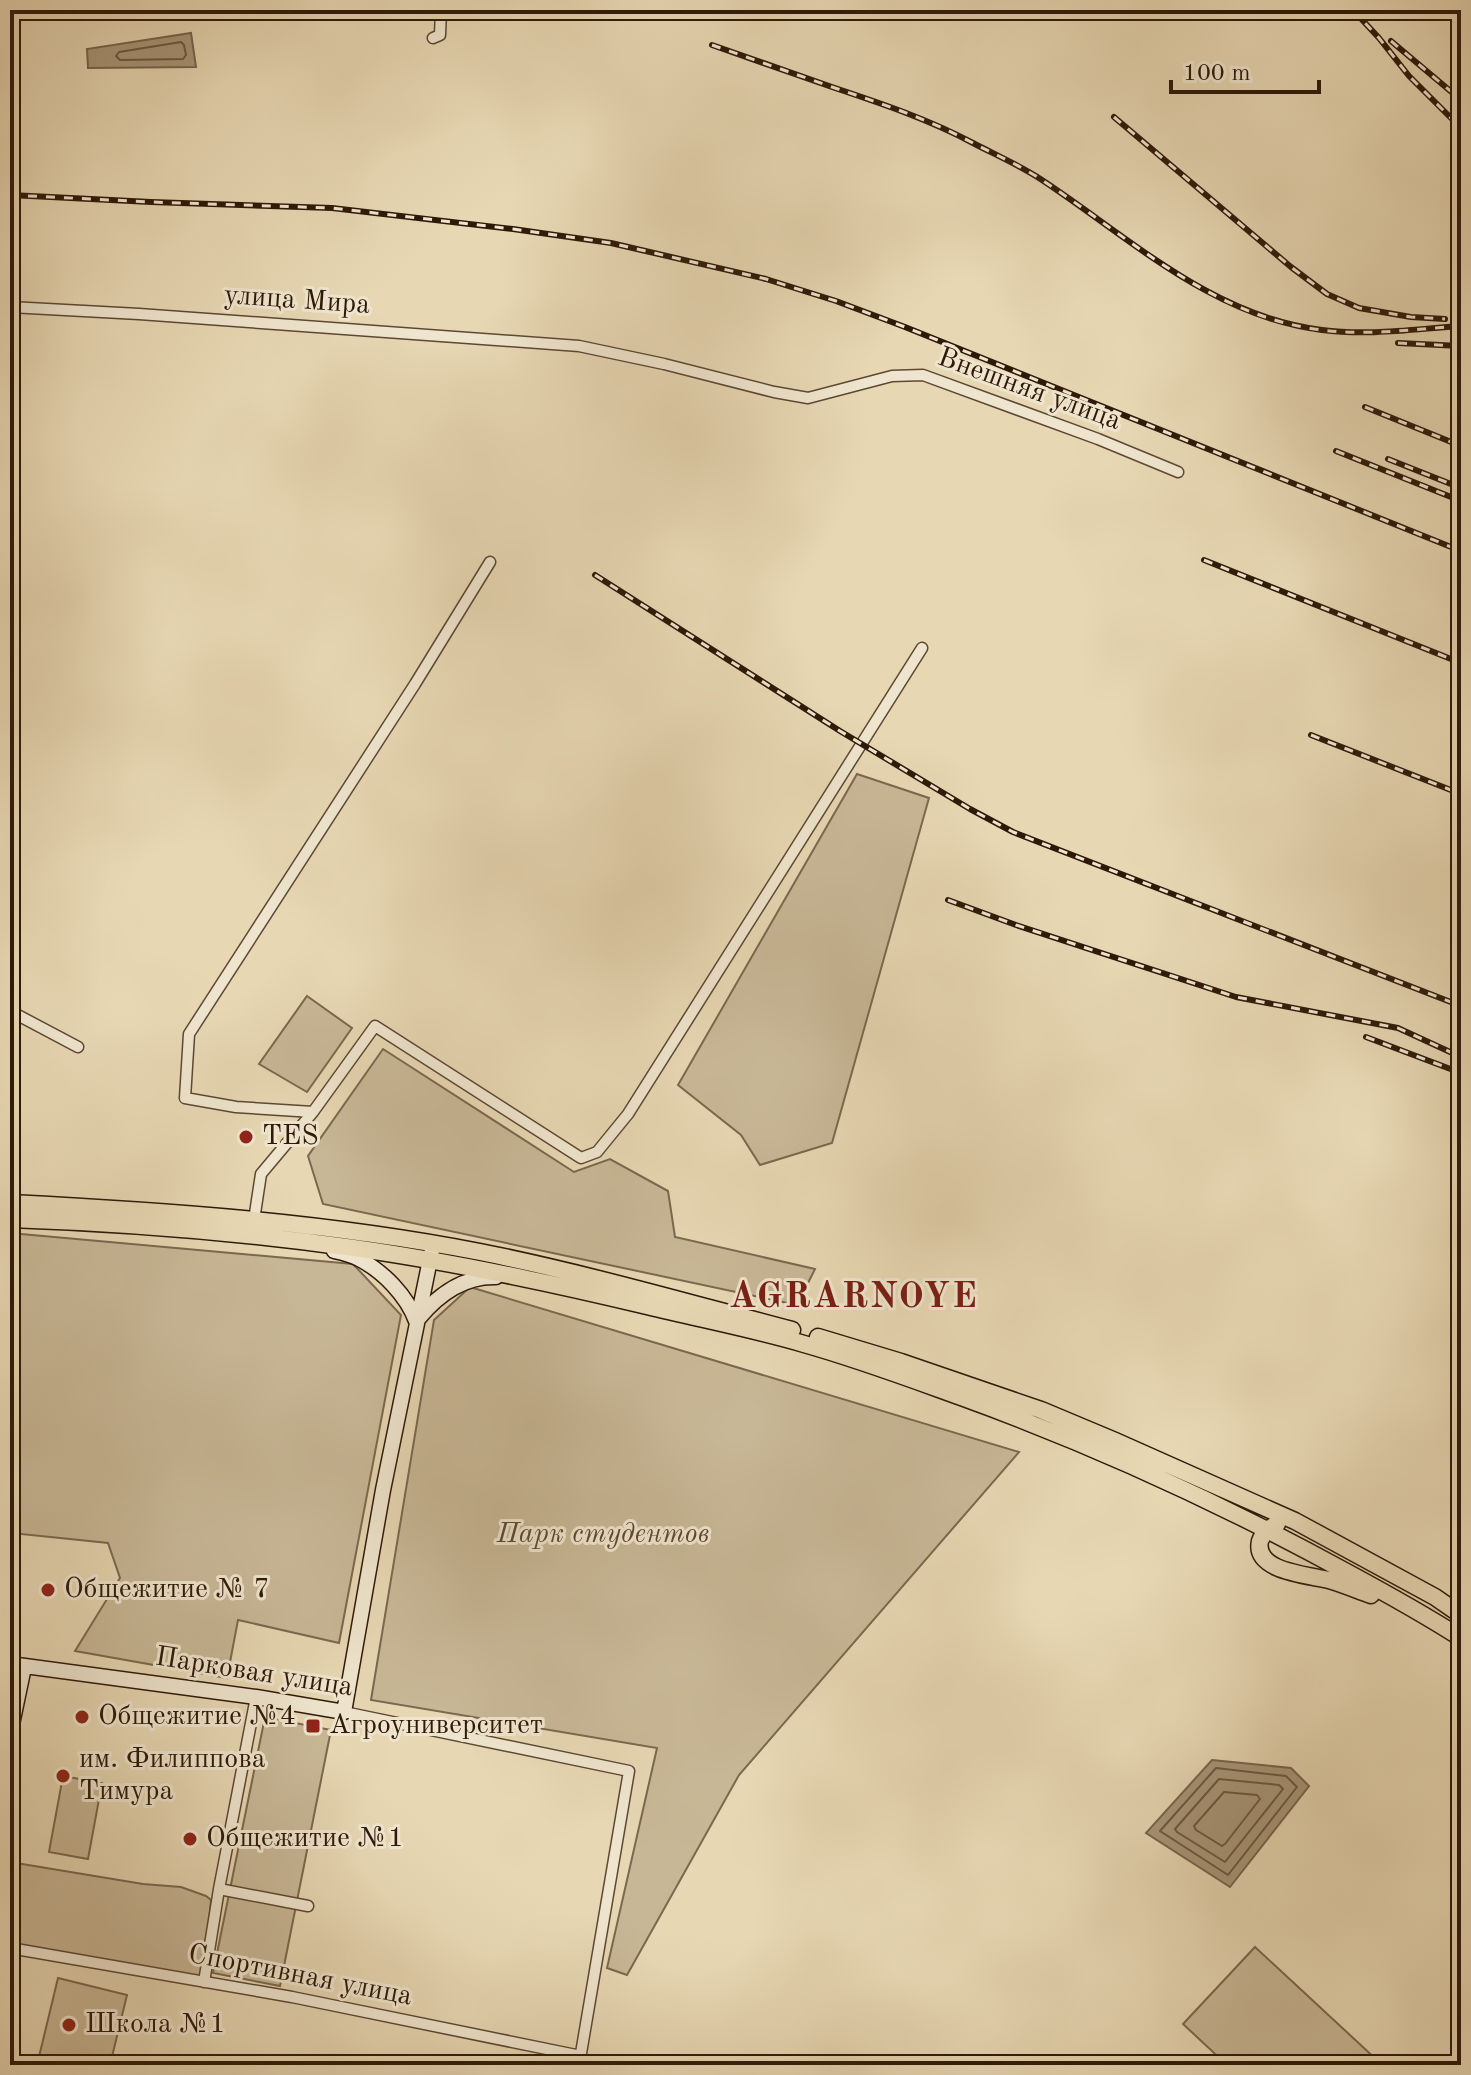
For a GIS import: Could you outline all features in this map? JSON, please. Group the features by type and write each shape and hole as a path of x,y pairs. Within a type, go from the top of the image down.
{"main road":[{"path":"10,1203 254,1220 431,1252 584,1275 808,1334 1041,1410 1115,1441 1295,1521 1435,1597 1461,1615"},
{"path":"10,1219 108,1223 431,1252 516,1277 804,1344 898,1374 1049,1430 1164,1479 1268,1529 1461,1638"},
{"path":"1295,1521 1268,1529 1261,1538 1260,1551 1269,1563 1281,1569 1332,1581 1425,1615"}],"street":[{"path":"433,38 440,35 441,10"},
{"name":"улица Мира","path":"10,307 579,346"},
{"name":"Внешняя улица","path":"579,346 808,398 892,376 923,375 1098,439 1178,472"},
{"path":"313,1112 236,1107 185,1098 189,1034 490,562"},
{"path":"254,1220 261,1174 313,1112 375,1026 581,1158 597,1152 628,1114 922,648"},
{"path":"10,1011 78,1047"},
{"path":"310,1243 367,1264 407,1302 416,1321"},
{"path":"344,1712 383,1490 431,1252"},
{"path":"416,1321 433,1301 467,1281 481,1276 516,1277"},
{"path":"10,1734 17,1665"},
{"name":"Парковая улица","path":"17,1665 344,1712 629,1771 580,2060"},
{"path":"204,1982 256,1697"},
{"path":"219,1889 308,1906"},
{"name":"Спортивная улица","path":"10,1948 292,1997 580,2060"}],"green space":[{"path":"857,774 929,798 832,1143 760,1165 741,1135 678,1085"},
{"path":"307,996 352,1028 307,1092 259,1064"},
{"path":"383,1049 574,1172 610,1159 668,1191 675,1237 815,1269 797,1305 323,1204 308,1156"},
{"path":"10,1233 353,1264 401,1315 339,1643 238,1620 227,1678 75,1651 120,1578 108,1543 12,1533 10,1542"},
{"name":"Парк студентов","path":"470,1287 1019,1452 739,1775 627,1975 607,1968 657,1748 371,1700 434,1320"},
{"path":"265,1717 331,1730 280,1986 213,1973"},
{"path":"63,1776 102,1783 88,1859 49,1852"},
{"path":"10,1862 143,1884 181,1887 206,1896 211,1900 204,1982 10,1943"},
{"path":"1255,1947 1378,2061 1374,2065 1227,2065 1183,2024"},
{"path":"58,1978 127,1995 110,2065 37,2065"}],"water":[{"path":"191,33 196,67 88,68 87,49"},
{"path":"1212,1760 1291,1768 1309,1786 1230,1887 1146,1833"}],"railway":[{"path":"1353,10 1409,76 1461,128"},
{"path":"1391,41 1461,100"},
{"path":"712,45 886,105 956,134 1034,175 1174,272 1245,309 1282,322 1340,332 1461,326"},
{"path":"1114,117 1327,294 1359,308 1445,319"},
{"path":"10,195 332,208 611,243 766,279 905,327 1461,551"},
{"path":"1398,343 1461,346"},
{"path":"1365,407 1461,446"},
{"path":"1336,451 1461,501"},
{"path":"1388,459 1461,488"},
{"path":"1204,560 1461,663"},
{"path":"595,575 840,731 1013,832 1461,1006"},
{"path":"1311,735 1461,794"},
{"path":"948,900 1236,997 1398,1028 1461,1057"},
{"path":"1366,1037 1461,1073"}],"place":[{"name":"TES","path":"246,1137"},
{"name":"Общежитие № 7","path":"48,1590"},
{"name":"Общежитие №4","path":"82,1717"},
{"name":"Агроуниверситет","path":"313,1726"},
{"name":"им. Филиппова Тимура","path":"63,1776"},
{"name":"Общежитие №1","path":"190,1839"},
{"name":"Школа №1","path":"69,2025"}],"district":[{"name":"AGRARNOYE","path":"854,1298"}]}
